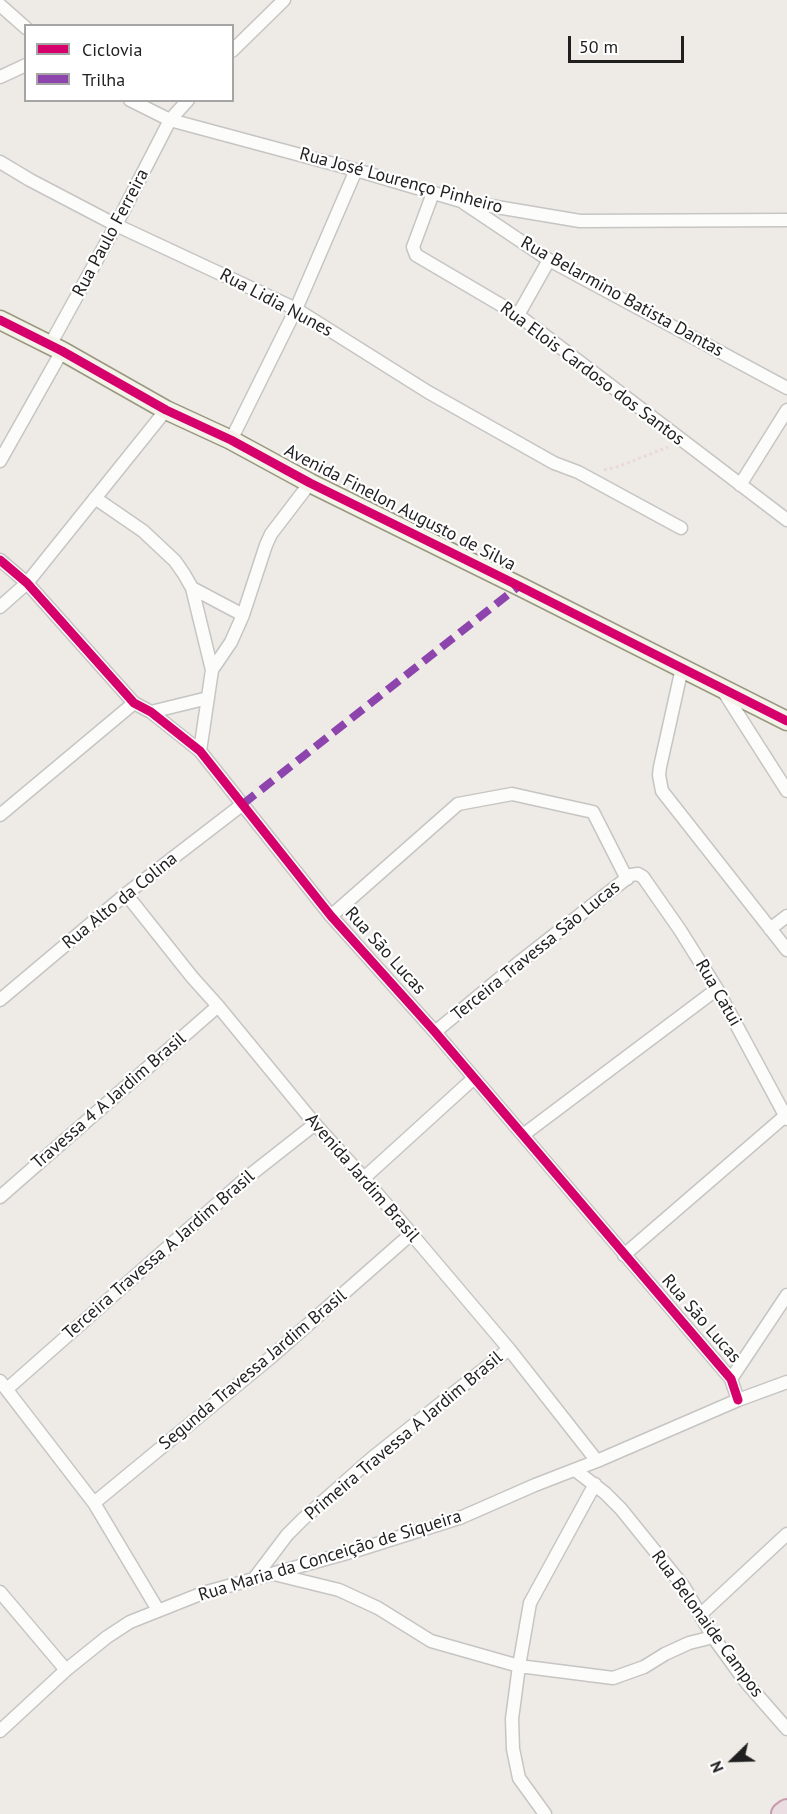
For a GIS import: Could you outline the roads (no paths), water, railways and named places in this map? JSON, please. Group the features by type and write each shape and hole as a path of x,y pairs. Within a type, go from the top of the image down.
{"highway":[{"path":"783,1814 787,1811"}],"street":[{"path":"234,49 284,0"},
{"path":"0,5 24,26"},
{"path":"0,77 24,66"},
{"name":"Rua José Lourenço Pinheiro","path":"134,102 171,120 461,201 580,221 787,220"},
{"name":"Rua Paulo Ferreira","path":"0,461 116,225 171,120 186,102"},
{"name":"Rua Lidia Nunes","path":"0,162 116,225 296,309 428,392 554,463 578,472 681,528"},
{"path":"231,440 296,309 356,170"},
{"name":"Rua Elois Cardoso dos Santos","path":"433,193 413,247 418,258 518,315 786,518"},
{"name":"Rua Belarmino Batista Dantas","path":"461,201 549,260 787,388"},
{"path":"518,315 549,260"},
{"name":"Avenida Finelon Augusto de Silva","path":"0,320 56,348 166,410 231,440 309,483 787,721"},
{"path":"0,607 27,583 166,410"},
{"path":"740,485 787,410"},
{"path":"212,670 231,642 243,615 271,534 309,483"},
{"path":"95,498 143,531 175,561 192,588 212,670 200,751"},
{"name":"Rua São Lucas","path":"0,560 27,583 134,703 151,712 200,751 331,915 435,1032 731,1379"},
{"path":"192,588 243,615"},
{"path":"682,668 660,767 662,791 787,950"},
{"path":"722,688 787,791"},
{"path":"151,712 208,698"},
{"path":"0,815 134,703"},
{"name":"Rua Catui","path":"331,915 458,804 512,794 593,812 632,876 643,878 680,930 717,989 786,1118"},
{"name":"Rua Alto da Colina","path":"0,1000 126,894 243,804"},
{"name":"Terceira Travessa São Lucas","path":"435,1032 517,964 632,876"},
{"name":"Avenida Jardim Brasil","path":"126,894 315,1124 364,1178 509,1349 597,1461"},
{"path":"770,929 787,916"},
{"path":"522,1135 717,989"},
{"name":"Travessa 4 A Jardim Brasil","path":"0,1197 218,1006"},
{"path":"364,1178 474,1078"},
{"path":"624,1255 786,1118"},
{"name":"Terceira Travessa A Jardim Brasil","path":"3,1385 244,1179 315,1124"},
{"name":"Segunda Travessa Jardim Brasil","path":"93,1503 273,1356 411,1234"},
{"path":"738,1400 731,1379 787,1295"},
{"name":"Primeira Travessa A Jardim Brasil","path":"253,1580 287,1535 335,1490 509,1349"},
{"name":"Rua Maria da Conceição de Siqueira","path":"0,1731 66,1670 130,1622 203,1593 358,1550 462,1516 738,1400 787,1383"},
{"path":"3,1385 93,1503 158,1610"},
{"name":"Rua Belonaide Campos","path":"574,1470 595,1484 621,1509 684,1587 713,1637 745,1681 787,1729"},
{"path":"545,1814 519,1778 513,1749 512,1719 519,1666 530,1604 595,1484"},
{"path":"700,1615 787,1534"},
{"path":"274,1574 339,1590 378,1608 431,1641 519,1666 613,1678 644,1667 665,1654 689,1644 713,1637"},
{"path":"0,1592 66,1670"}]}
